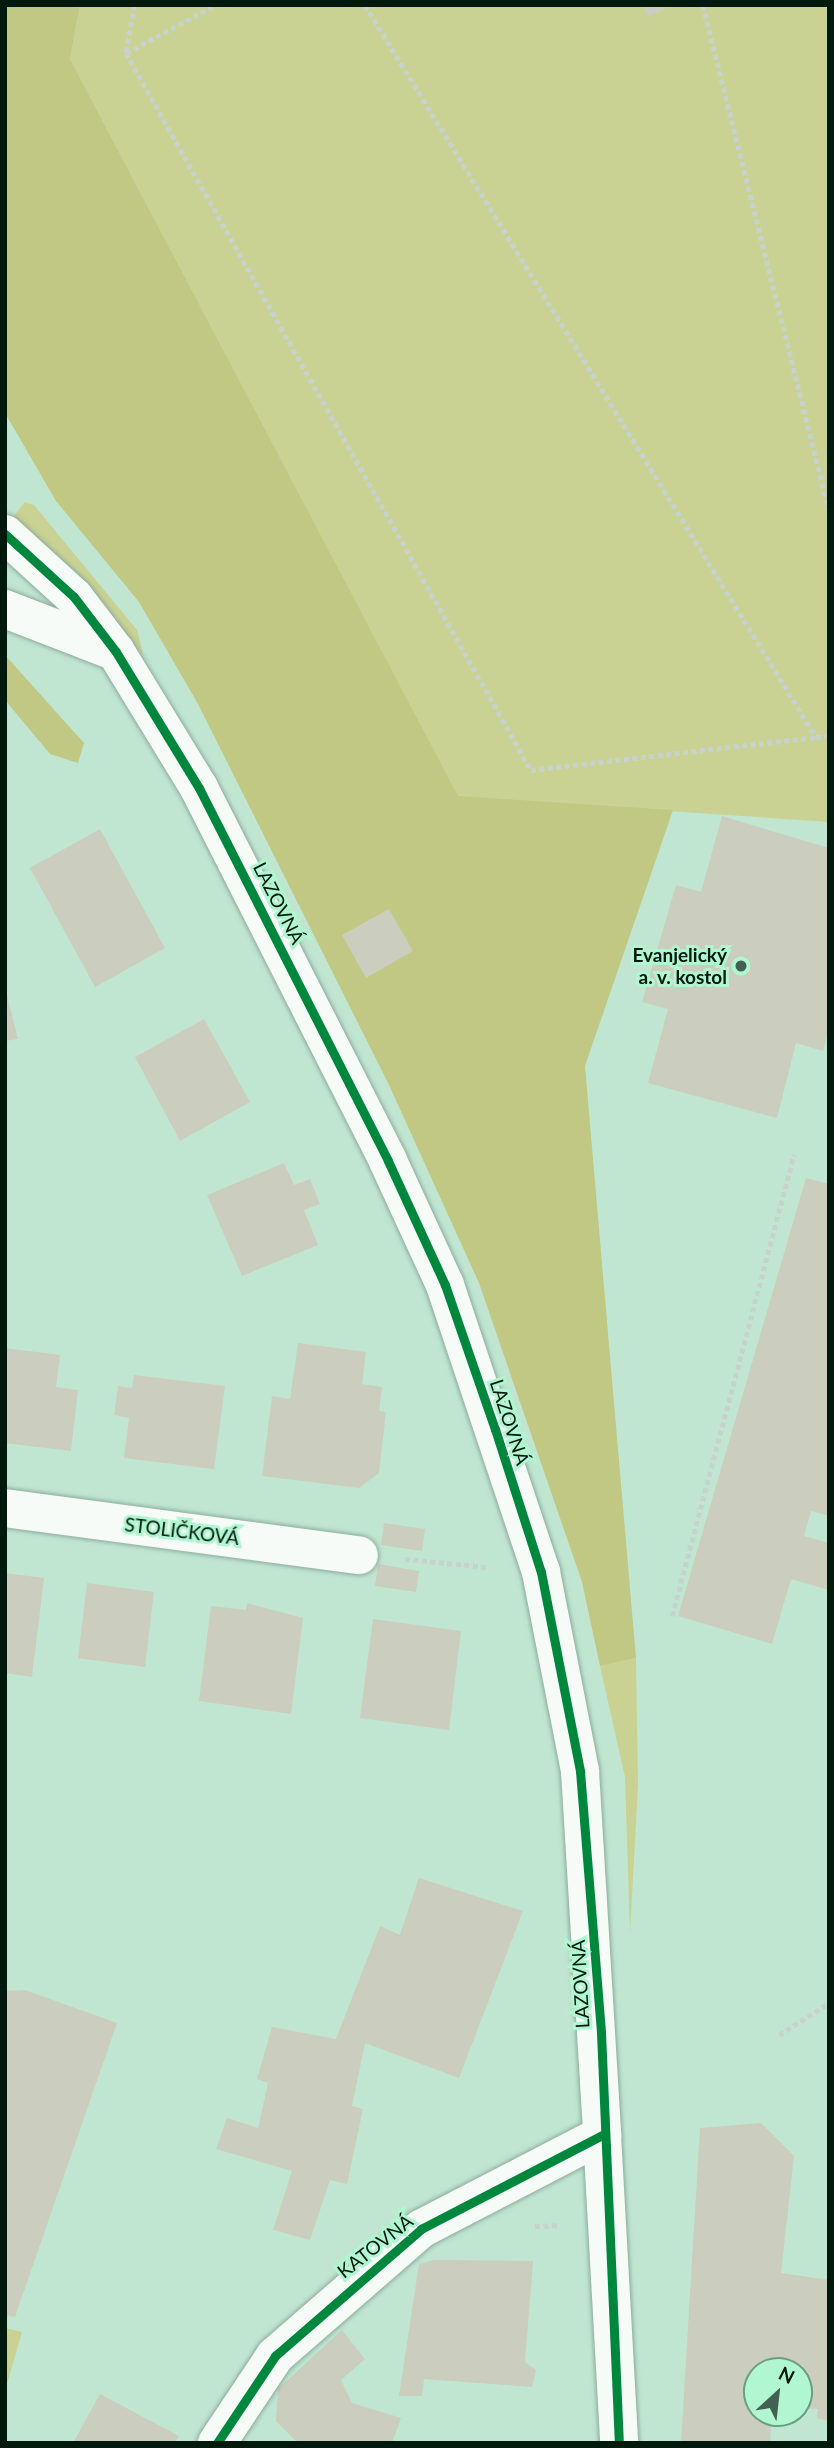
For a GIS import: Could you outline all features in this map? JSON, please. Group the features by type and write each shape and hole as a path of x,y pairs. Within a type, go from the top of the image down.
{"street":[{"name":"LAZOVNÁ","path":"5,534 74,597 116,652 206,800 393,1173 445,1285 541,1572 580,1771 619,2443"},
{"path":"5,608 116,652"},
{"name":"STOLIČKOVÁ","path":"5,1508 359,1555"},
{"name":"KATOVNÁ","path":"217,2443 275,2356 421,2229 602,2135"}],"path":[{"path":"135,5 126,52 531,770 829,736"},
{"path":"126,52 215,5"},
{"path":"365,5 816,737"},
{"path":"703,5 829,510"},
{"path":"672,1616 794,1155"},
{"path":"359,1555 541,1572"},
{"path":"779,2035 829,2004"},
{"path":"524,2226 608,2223"}],"green space":[{"path":"5,5 80,5 70,59 458,796 673,810 585,1066 636,1658 600,1666 582,1582 479,1283 389,1085 198,704 139,602 56,501 5,413"},
{"path":"80,5 829,5 829,822 458,797 70,59"},
{"path":"25,502 34,505 137,630 144,657 76,572 12,518"},
{"path":"5,655 84,743 78,763 50,754 5,700"},
{"path":"636,1658 638,1785 630,1934 625,1777 600,1666"},
{"path":"5,2328 22,2332 5,2391"}],"building":[{"path":"643,5 672,5 648,17"},
{"name":"Evanjelický a. v. kostol","path":"722,816 829,848 829,1029 823,1051 796,1043 777,1118 648,1083 668,1009 642,1002 676,885 701,892"},
{"path":"100,829 165,948 95,987 30,868"},
{"path":"389,909 413,951 366,978 342,935"},
{"path":"5,987 18,1039 5,1041"},
{"path":"204,1019 250,1102 180,1141 135,1057"},
{"path":"284,1163 294,1185 310,1179 320,1204 304,1210 318,1245 242,1276 207,1195"},
{"path":"806,1178 829,1184 829,1516 811,1511 804,1536 829,1543 829,1590 791,1579 772,1644 678,1616"},
{"path":"298,1343 366,1352 362,1384 382,1387 379,1411 386,1412 379,1473 359,1488 262,1476 272,1396 290,1399"},
{"path":"5,1348 60,1355 56,1387 78,1390 71,1451 5,1443"},
{"path":"134,1375 225,1386 214,1469 124,1458 129,1418 114,1415 118,1386 132,1388"},
{"path":"384,1523 425,1529 422,1551 381,1545"},
{"path":"378,1564 419,1571 416,1592 375,1586"},
{"path":"5,1573 44,1578 32,1677 5,1673"},
{"path":"87,1583 154,1592 145,1667 78,1658"},
{"path":"247,1603 303,1618 291,1714 199,1701 211,1606 246,1610"},
{"path":"373,1619 461,1631 449,1730 360,1718"},
{"path":"419,1878 523,1911 459,2078 365,2043 352,2106 363,2109 347,2184 330,2180 310,2240 273,2230 292,2171 216,2149 227,2118 258,2128 268,2083 257,2079 272,2027 336,2039 380,1926 400,1935"},
{"path":"25,1990 117,2023 15,2317 5,2315 5,1991"},
{"path":"761,2123 794,2156 781,2273 829,2280 829,2421 817,2418 818,2409 813,2409 813,2357 743,2357 743,2427 771,2427 770,2443 681,2443 700,2128"},
{"path":"434,2260 533,2261 525,2362 536,2370 532,2387 424,2379 422,2396 399,2396 419,2264"},
{"path":"342,2330 365,2359 341,2380 352,2403 401,2418 392,2443 298,2443 276,2421 278,2389"},
{"path":"100,2394 179,2436 175,2443 73,2443"}],"cycle path":[{"path":"5,534 74,597 116,652 199,788 388,1161 445,1285 541,1572 580,1771 601,2033 619,2443"},
{"path":"217,2443 275,2356 421,2229 602,2135"}],"place":[{"name":"Evanjelický a. v. kostol","path":"741,966"}]}
